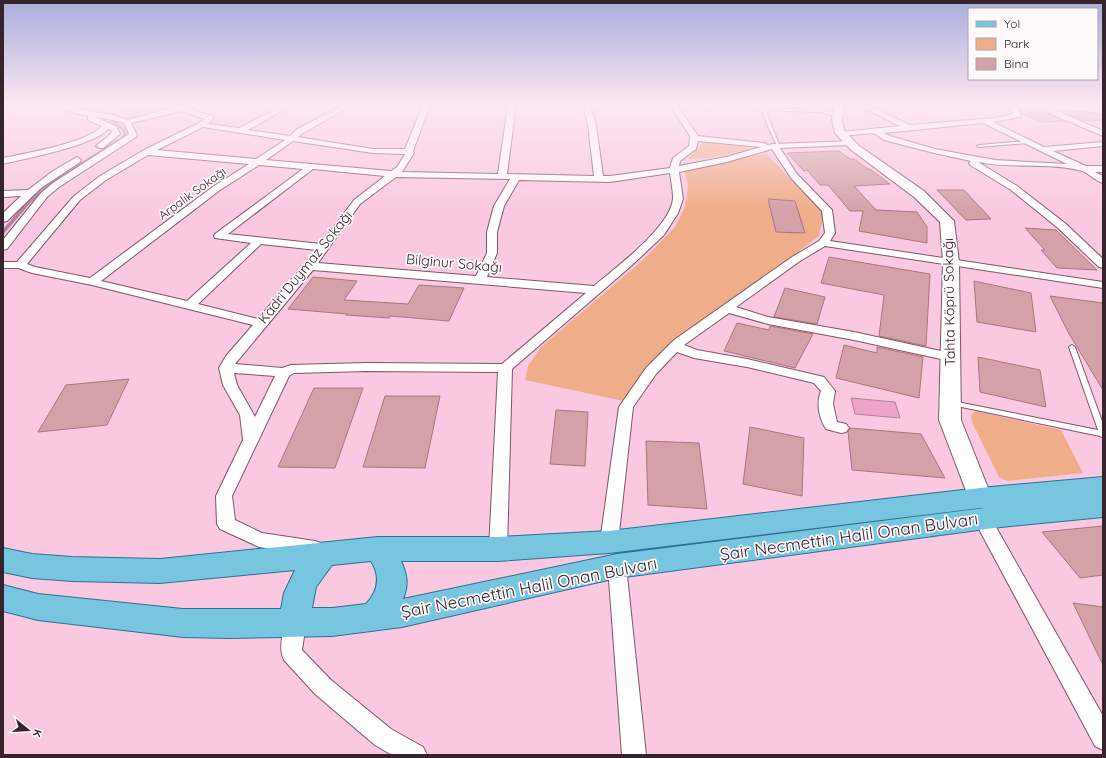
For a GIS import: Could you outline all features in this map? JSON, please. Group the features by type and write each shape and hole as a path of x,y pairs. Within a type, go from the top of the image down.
{"main road":[{"name":"Şair Necmettin Halil Onan Bulvarı","path":"3,598 38,607 183,622 229,624 332,622 417,610 613,554 981,508 1103,487"},
{"name":"Şair Necmettin Halil Onan Bulvarı","path":"981,508 1103,507"},
{"name":"Şair Necmettin Halil Onan Bulvarı","path":"3,560 32,566 72,569 160,571 291,559 332,553 378,549 498,549 613,554"},
{"path":"374,617 385,606 392,592 393,576 390,564 378,549"},
{"path":"296,623 298,591 308,574 332,553"},
{"path":"3,605 38,607"}],"street":[{"path":"3,161 84,140"},
{"path":"3,219 29,193 51,175 109,140"},
{"path":"3,247 44,196 56,185 125,140"},
{"path":"20,265 77,198 103,178 147,152 171,140"},
{"name":"Arpalık Sokağı","path":"92,282 211,193 290,140"},
{"path":"294,140 373,151 408,152"},
{"name":"Kadri Duymaz Sokağı","path":"226,368 231,359 260,323 310,266 357,202 400,169 410,153 408,152 413,140"},
{"path":"502,176 507,140"},
{"path":"594,140 600,179"},
{"path":"332,553 259,540 226,524 224,496 283,374 291,369 366,367 505,368 660,233 673,213 678,199 674,170 676,160 692,147 693,140"},
{"path":"719,140 777,146"},
{"path":"147,152 392,174 610,179 674,170 727,159 777,146 832,140"},
{"name":"Tahta Köprü Sokağı","path":"848,140 919,194 947,221 951,262 950,420 981,508"},
{"path":"896,140 965,158 996,164 1058,165 1085,169 1103,169"},
{"path":"1024,140 1085,169 1103,180"},
{"path":"1044,149 1103,144"},
{"path":"634,755 613,554 626,407 652,371 676,347 727,308 796,259 823,243 830,233 827,210 794,176 777,146"},
{"path":"965,158 1020,192 1062,226 1103,265"},
{"path":"312,166 219,236 324,247"},
{"path":"480,280 492,253 492,232 499,206 516,177"},
{"path":"5,196 29,193"},
{"path":"189,306 259,241"},
{"path":"823,243 1103,285"},
{"path":"3,265 20,265 32,270 92,282 260,323"},
{"name":"Bilginur Sokağı","path":"310,266 596,290"},
{"path":"727,308 736,312 770,320 865,338 907,349 950,357"},
{"path":"676,347 694,354 747,363 819,380 828,391 825,397 831,425 841,428"},
{"path":"251,440 247,415 230,385 226,368 277,371 283,374"},
{"path":"498,549 505,368"},
{"path":"981,508 1103,738"},
{"path":"296,623 291,653 323,687 383,737 415,755"}],"lane":[{"path":"775,140 777,146"},
{"path":"979,146 1027,142"},
{"path":"1072,347 1103,435"},
{"path":"950,402 1103,435"}],"green space":[{"path":"711,142 739,144 749,147 747,150 708,158 688,159 702,143"},
{"path":"766,153 824,214 819,236 742,294 680,338 624,401 525,380 528,366 541,347 642,261 675,227 685,207 688,185 684,170"},
{"path":"976,411 1061,430 1083,473 1007,481 999,477 972,422 971,415"}],"shaded area":[{"path":"851,398 895,402 900,418 855,414"}],"building":[{"path":"839,151 850,159 854,159 870,169 890,184 854,186 876,210 917,212 927,227 927,243 859,231 863,211 850,211 828,185 820,185 807,170 804,171 787,153"},
{"path":"937,190 964,190 991,219 966,220"},
{"path":"768,199 795,201 805,233 776,232"},
{"path":"1025,228 1056,230 1097,270 1057,268 1041,250 1045,250"},
{"path":"829,257 930,274 926,346 879,336 884,295 821,283"},
{"path":"313,277 357,281 344,300 408,304 419,285 464,288 449,321 390,316 389,318 346,315 347,314 288,309"},
{"path":"974,281 1031,293 1036,332 977,322"},
{"path":"785,288 825,297 817,324 774,317"},
{"path":"1050,296 1103,303 1103,390 1068,332"},
{"path":"737,323 769,330 770,326 813,334 795,368 724,351"},
{"path":"844,345 877,353 877,347 923,357 919,398 836,378"},
{"path":"978,357 1040,370 1046,407 980,392"},
{"path":"129,379 107,425 38,432 66,385"},
{"path":"314,388 363,388 335,468 278,467"},
{"path":"385,396 440,396 425,468 363,467"},
{"path":"556,410 588,412 585,466 550,464"},
{"path":"750,427 804,438 802,496 743,484"},
{"path":"850,428 921,434 945,478 852,470 848,432"},
{"path":"646,441 699,443 707,509 648,505"},
{"path":"1103,526 1103,575 1080,578 1042,532"},
{"path":"1073,603 1103,607 1103,665"}],"waterway":[{"path":"52,182 119,140"},
{"path":"3,232 28,203 53,181"}]}
